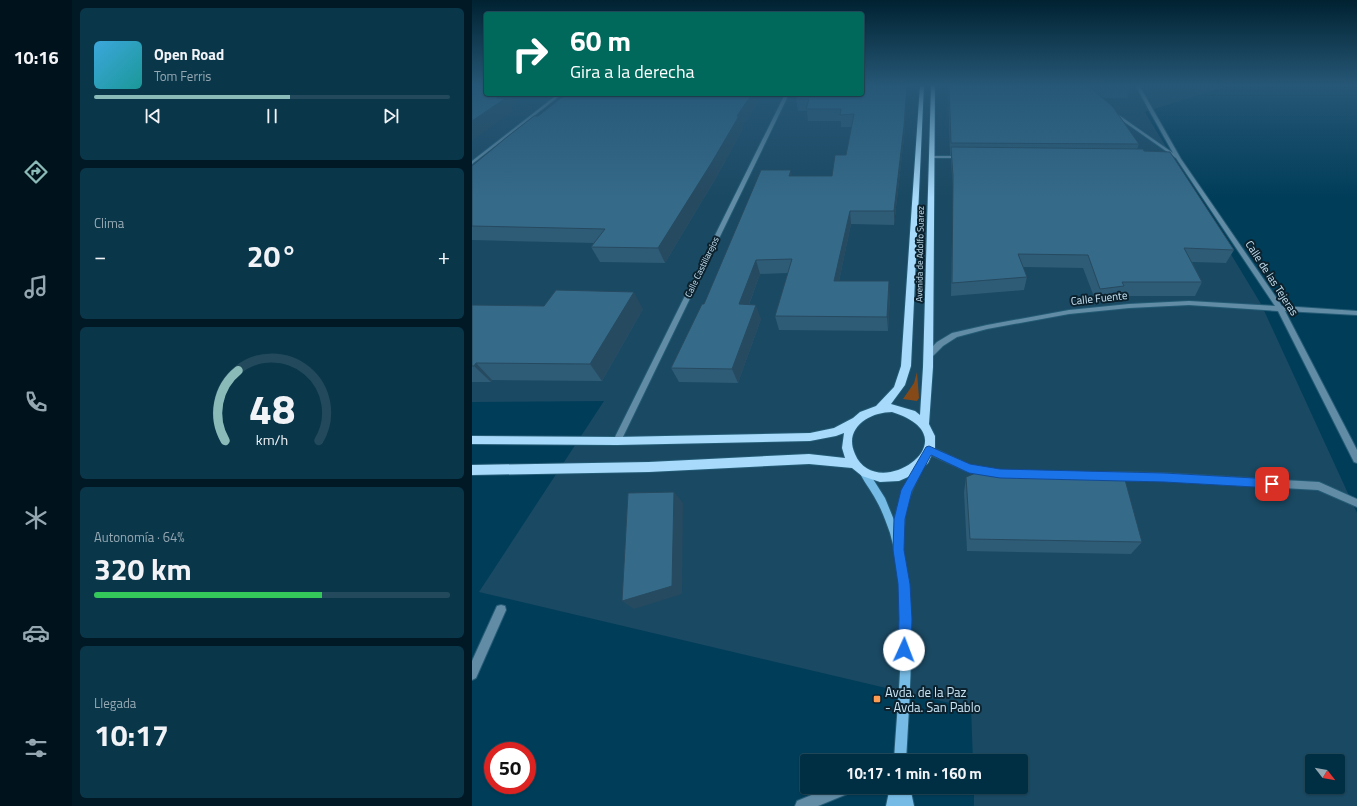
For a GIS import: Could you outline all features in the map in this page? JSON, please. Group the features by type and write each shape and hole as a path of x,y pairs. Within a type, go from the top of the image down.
{"main road":[{"name":"Avenida de Adolfo Suarez","path":"879,409 898,392 903,380 906,366 920,123"},
{"name":"Avenida de Adolfo Suarez","path":"924,423 927,398 932,123"},
{"path":"472,440 617,441 810,437 836,432 871,411 892,408 905,410 916,415 924,423 931,440 929,450 906,490 902,503 898,532 898,550"},
{"path":"856,421 847,437 846,446 854,464 863,471 875,476 895,476 914,470 923,462"},
{"path":"472,470 649,467 809,459 854,464"},
{"path":"863,471 884,504 894,530 904,584 906,619 900,754"},
{"path":"893,806 896,794"},
{"path":"905,794 907,806"}],"street":[{"path":"472,164 524,123"},
{"name":"Calle Castillarejos","path":"617,441 773,123"},
{"path":"1128,123 1179,159"},
{"name":"Calle de las Tejeras","path":"1158,123 1179,159 1280,308 1357,459"},
{"path":"932,157 972,157"},
{"path":"1171,159 1179,159"},
{"name":"Calle Fuente","path":"928,355 940,344 955,335 986,327 1069,312 1129,306 1189,303 1357,313"},
{"path":"929,450 969,468 1000,474"},
{"path":"1101,476 1164,477 1319,486 1357,503"},
{"path":"472,674 501,610"},
{"path":"802,806 830,794"}],"shaded area":[{"path":"472,123 1151,123 1261,304 1357,513 1357,806 974,806 974,794 1028,794 1028,754 973,754 971,708 479,592 604,401 472,402"},
{"path":"917,372 919,398 917,401 903,399 914,383"}],"building":[{"path":"525,123 735,123 658,248 591,247 605,229 472,226 472,166"},
{"path":"852,123 904,123 894,211 850,211 834,281 889,281 887,317 775,316 792,259 756,260 739,304 756,305 732,369 671,368 702,304 704,304 761,170 791,170 789,176 832,176 835,155 846,155"},
{"path":"950,123 1124,123 1139,144 951,143"},
{"path":"951,147 1143,149 1144,151 1170,152 1234,250 1184,248 1202,282 1122,282 1124,286 1100,289 1088,255 1018,254 1027,277 952,283 953,176"},
{"path":"556,290 634,292 590,364 476,363 472,366 472,305 544,306"},
{"path":"983,470 1124,476 1142,542 970,539 966,477"},
{"path":"674,492 672,586 622,601 628,493"}],"place":[{"name":"Avda. de la Paz - Avda. San Pablo","path":"877,699"}],"route":[{"path":"904,650 906,619 904,584 898,550 898,532 902,503 906,490 927,456 929,450 969,468 1000,474 1164,477 1272,484"}]}
